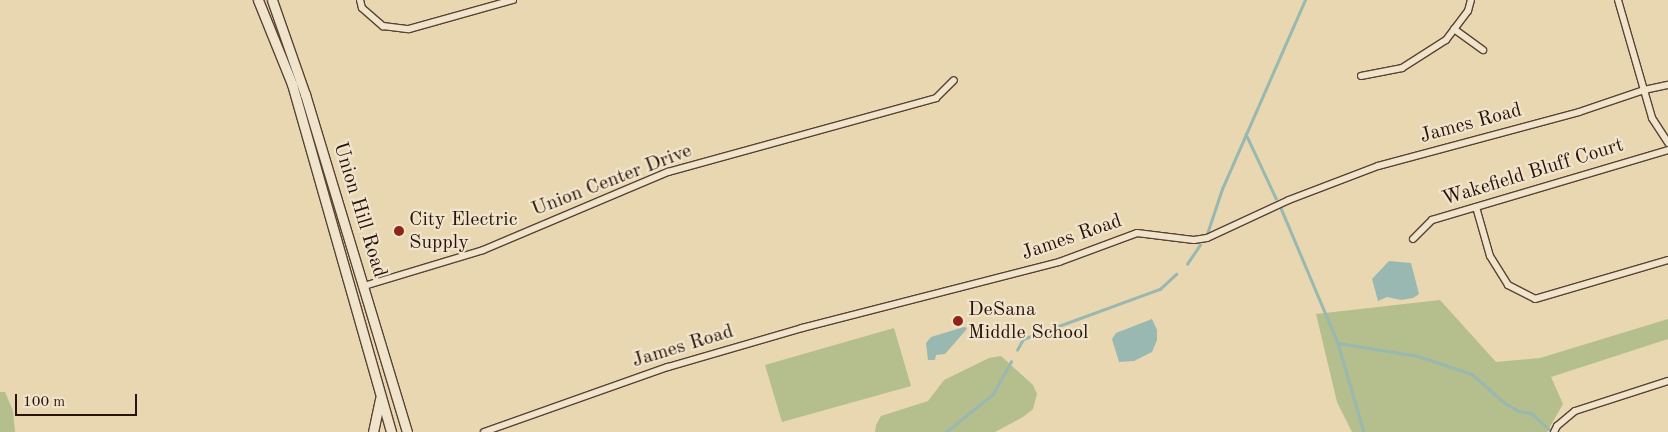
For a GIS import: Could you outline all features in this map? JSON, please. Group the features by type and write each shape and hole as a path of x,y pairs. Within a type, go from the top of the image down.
{"street":[{"name":"Union Hill Road","path":"258,0 276,50 291,79 390,432"},
{"name":"Union Hill Road","path":"272,0 306,94 407,432"},
{"path":"360,0 362,8 383,26 409,29 513,0"},
{"path":"1361,76 1402,68 1446,40 1468,11 1471,0"},
{"path":"1618,0 1652,118 1668,142"},
{"path":"1454,29 1483,50"},
{"name":"Union Center Drive","path":"364,286 483,250 668,172 936,98 954,80"},
{"name":"James Road","path":"484,432 678,364 794,331 1059,262 1112,240 1137,233 1194,240 1207,238 1289,200 1378,166 1579,112 1644,90 1668,86"},
{"name":"Wakefield Bluff Court","path":"1413,239 1432,220 1668,150"},
{"path":"1476,207 1490,256 1508,286 1535,299 1668,260"},
{"path":"1554,432 1557,426 1575,411 1668,381"},
{"path":"373,432 381,396"}],"green space":[{"path":"1440,300 1496,362 1540,358 1668,319 1668,339 1551,377 1563,404 1547,432 1352,432 1337,402 1316,314"},
{"path":"894,328 911,386 782,422 765,365"},
{"path":"1001,356 1033,385 1037,394 1033,409 1023,417 995,432 875,432 876,425 881,416 928,401 944,380 989,358"},
{"path":"0,392 5,392 13,411 15,432 0,432"}],"water":[{"path":"1389,261 1411,263 1419,294 1413,298 1401,300 1387,297 1378,301 1372,279"},
{"path":"1152,319 1157,330 1157,340 1152,352 1134,361 1119,362 1112,339 1116,333"},
{"path":"964,327 967,328 966,330 945,354 936,355 935,360 928,360 926,343 931,337"}],"waterway":[{"path":"1206,237 1222,189 1305,0"},
{"path":"1246,134 1276,198"},
{"path":"1281,208 1338,343 1364,432"},
{"path":"1187,264 1200,245"},
{"path":"1017,350 1023,339 1160,289 1176,274"},
{"path":"1338,343 1418,356 1472,374 1505,403 1519,411 1531,413 1552,432"},
{"path":"946,432 993,394 1011,362"}],"place":[{"name":"City Electric Supply","path":"399,231"},
{"name":"DeSana Middle School","path":"958,321"}]}
